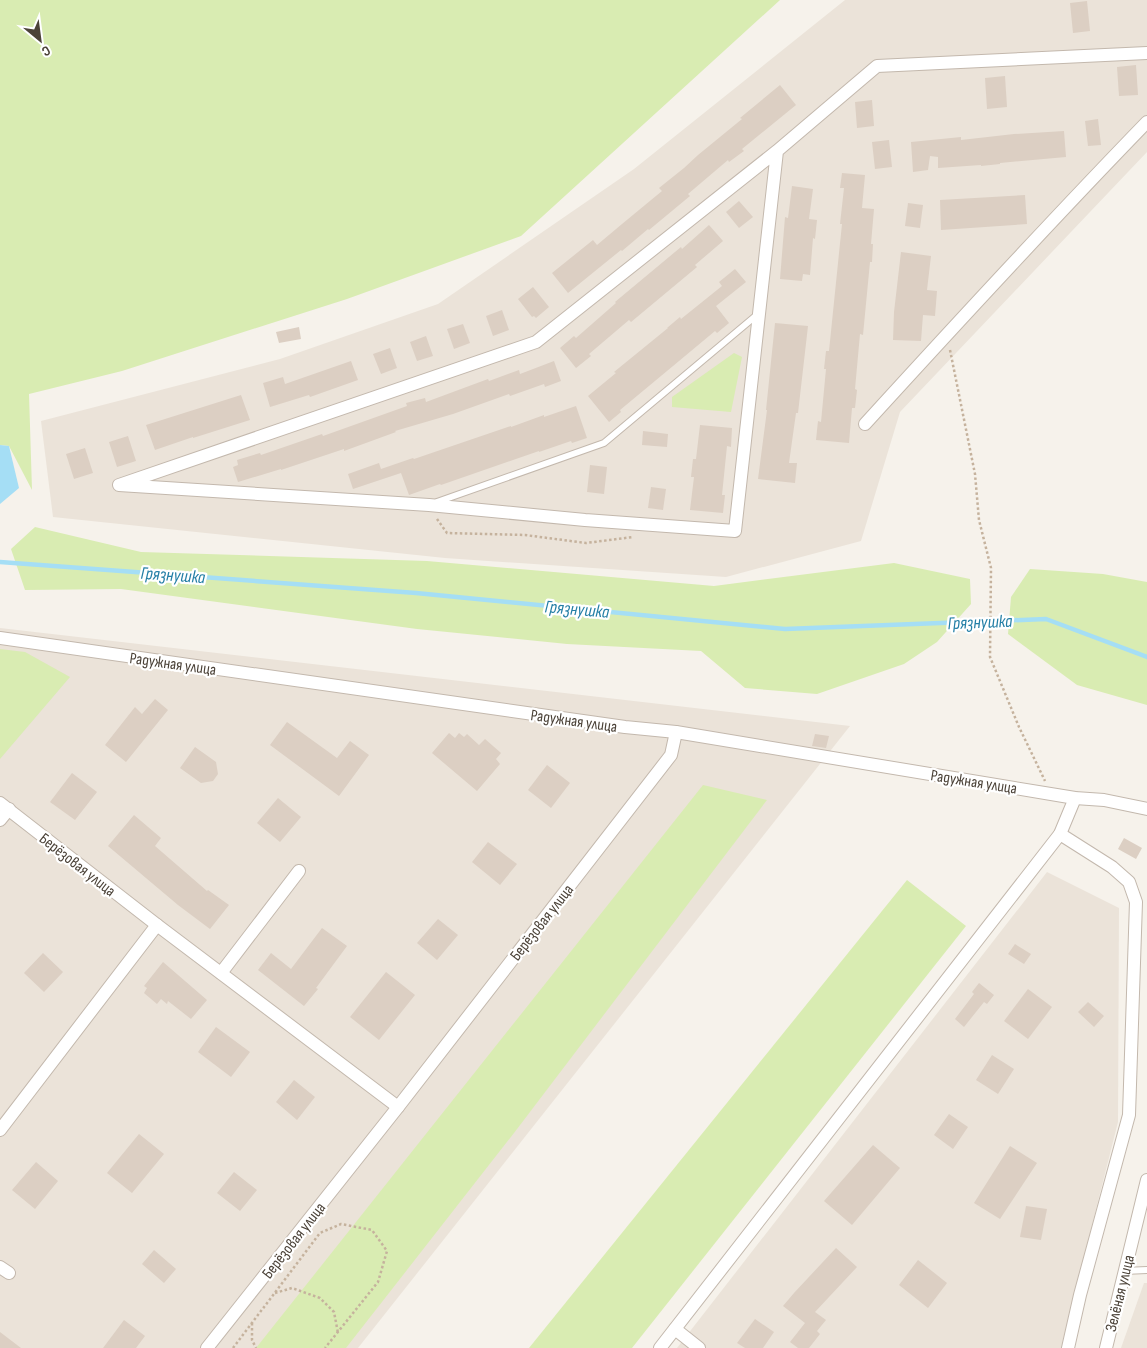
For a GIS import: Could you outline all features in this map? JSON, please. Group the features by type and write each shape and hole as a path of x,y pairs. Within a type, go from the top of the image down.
{"street":[{"path":"777,151 735,531 432,506 119,486 536,342 777,151 877,66 1147,53"},
{"path":"865,424 1147,122"},
{"name":"Радужная улица","path":"0,638 625,727 676,732 1075,798 1104,800 1147,809"},
{"name":"Берёзовая улица","path":"207,1348 398,1108 671,755 676,732"},
{"path":"660,1348 1060,834 1075,798"},
{"path":"0,820 4,806"},
{"name":"Берёзовая улица","path":"4,806 398,1108"},
{"path":"1060,834 1112,867 1129,882 1136,902 1129,1115 1080,1295 1068,1348"},
{"path":"221,973 299,871"},
{"path":"0,1130 157,925"},
{"name":"Зелёная улица","path":"1106,1348 1147,1180"},
{"path":"675,1329 699,1348"}],"lane":[{"path":"432,506 604,443 759,314"},
{"path":"1124,1271 1147,1270"}],"path":[{"path":"947,334 975,474 979,520 991,568 990,657 1018,727 1051,794"},
{"path":"432,506 437,519 447,533 525,535 586,543 633,538"},
{"path":"233,1348 320,1233 341,1224 372,1230 387,1251 378,1282 325,1348"},
{"path":"274,1293 292,1288 320,1298 334,1312 338,1333"},
{"path":"252,1322 252,1340 256,1348"}],"shaded area":[{"path":"845,0 1147,0 1147,152 900,412 861,541 726,577 445,558 53,517 41,421 280,359 438,304 634,169"},
{"path":"0,628 850,726 358,1348 0,1348"},
{"path":"1047,872 1119,908 1118,1122 1061,1348 677,1348"},
{"path":"1144,1283 1147,1283 1147,1348 1121,1348"}],"green space":[{"path":"0,0 780,0 521,236 347,299 122,371 29,394 32,490 9,446 0,445"},
{"path":"734,353 742,357 731,412 672,407 672,397"},
{"path":"35,527 141,552 427,561 714,586 894,563 970,579 971,604 937,642 904,664 817,694 745,688 701,651 567,644 417,629 121,589 25,590 11,549"},
{"path":"1030,569 1103,574 1147,582 1147,705 1077,685 1008,634 1011,597"},
{"path":"0,649 25,652 70,677 0,759"},
{"path":"703,785 767,800 514,1133 346,1348 256,1348"},
{"path":"907,880 966,926 632,1348 529,1348"}],"water":[{"path":"0,445 9,446 19,488 0,504"}],"building":[{"path":"1087,1 1090,31 1073,33 1070,3"},
{"path":"1136,65 1138,95 1119,96 1117,67"},
{"path":"1005,76 1007,107 987,109 985,78"},
{"path":"780,85 796,105 742,149 744,151 729,162 728,160 688,194 690,196 649,230 568,293 552,273 593,240 597,245 662,191 659,188"},
{"path":"872,100 874,126 857,128 855,102"},
{"path":"1098,119 1101,145 1088,146 1085,121"},
{"path":"1064,131 1066,157 981,166 938,168 938,157 930,156 928,170 913,172 911,142 961,137 961,140"},
{"path":"889,140 892,167 875,169 872,142"},
{"path":"842,173 865,175 862,208 874,209 871,244 873,244 872,262 870,262 863,335 860,334 855,389 857,390 855,408 852,408 849,443 816,440 818,421 821,422 826,369 824,369 826,351 829,351 842,224 840,224 844,188 840,188"},
{"path":"792,186 813,189 809,219 817,220 815,239 813,238 810,275 803,274 802,281 780,279 785,217 788,218"},
{"path":"1025,195 1027,224 941,230 940,200"},
{"path":"739,201 753,217 739,228 726,212"},
{"path":"908,203 923,205 920,228 905,226"},
{"path":"709,225 723,241 695,265 697,267 631,322 629,320 589,354 591,356 576,368 560,348 574,336 576,338 615,302"},
{"path":"901,252 931,256 927,290 937,291 935,316 923,315 921,341 893,340 894,312"},
{"path":"735,269 746,282 716,306 729,323 717,333 715,331 620,410 621,412 609,422 588,396 680,317 681,319 722,286 719,282"},
{"path":"533,287 549,307 536,318 532,317 518,299"},
{"path":"502,310 509,330 493,336 486,316"},
{"path":"775,323 808,326 798,413 796,413 789,463 797,463 795,483 758,479"},
{"path":"463,324 470,343 454,349 447,329"},
{"path":"299,327 301,339 279,343 276,332"},
{"path":"426,336 433,356 417,361 410,342"},
{"path":"390,348 397,368 381,374 373,354"},
{"path":"351,361 358,380 310,397 309,395 270,407 263,383 283,377 285,384"},
{"path":"554,361 561,381 545,387 544,384 510,396 509,394 453,414 395,431 344,451 344,449 238,482 233,467 238,465 237,460 260,453 261,455 322,434 323,436 407,406 406,403 425,398 426,402 488,379 489,381 519,370 520,374"},
{"path":"241,395 250,420 155,450 146,425"},
{"path":"576,406 587,438 539,451 409,495 401,473 353,489 348,474 379,463 381,469"},
{"path":"700,425 732,428 731,447 727,446 722,495 725,495 723,513 690,510 694,477 691,477 693,459 696,459"},
{"path":"643,431 668,434 667,447 642,445"},
{"path":"128,436 136,461 117,467 109,442"},
{"path":"85,448 93,473 74,479 66,454"},
{"path":"590,465 607,467 604,494 587,492"},
{"path":"651,487 666,489 663,510 648,508"},
{"path":"155,699 168,710 126,762 105,745 135,707 142,714"},
{"path":"287,722 337,758 350,741 369,755 339,796 270,745"},
{"path":"449,733 455,738 459,733 464,737 467,734 479,745 485,739 501,753 496,759 500,764 477,791 432,753"},
{"path":"815,734 829,736 826,748 812,746"},
{"path":"195,747 216,762 218,774 213,781 201,783 180,768"},
{"path":"547,765 570,783 551,808 528,790"},
{"path":"72,773 97,792 75,820 50,802"},
{"path":"278,798 301,817 280,842 257,823"},
{"path":"134,815 161,838 155,846 207,891 229,905 210,929 178,905 108,846"},
{"path":"1124,838 1142,848 1136,859 1118,849"},
{"path":"488,842 517,864 500,885 472,862"},
{"path":"438,919 458,935 437,960 417,943"},
{"path":"322,928 347,946 304,1006 258,970 271,953 291,969"},
{"path":"1015,944 1031,954 1024,964 1008,954"},
{"path":"43,953 63,972 44,992 24,973"},
{"path":"163,962 207,1000 191,1019 168,1001 167,1004 161,999 157,1004 144,993 147,988 144,986"},
{"path":"386,972 415,995 379,1040 350,1017"},
{"path":"979,983 994,995 987,1004 984,1002 964,1027 955,1019 974,994 972,992"},
{"path":"1028,989 1052,1007 1028,1039 1004,1021"},
{"path":"1088,1002 1104,1016 1094,1027 1078,1012"},
{"path":"216,1027 250,1052 231,1077 198,1052"},
{"path":"992,1055 1014,1069 998,1094 976,1080"},
{"path":"294,1080 315,1097 297,1120 276,1102"},
{"path":"949,1114 968,1127 953,1149 934,1135"},
{"path":"139,1134 164,1154 132,1193 107,1173"},
{"path":"873,1145 900,1168 852,1225 824,1201"},
{"path":"1010,1146 1037,1163 1000,1219 974,1203"},
{"path":"36,1162 58,1181 35,1209 12,1190"},
{"path":"234,1172 257,1190 240,1211 217,1193"},
{"path":"1026,1206 1047,1209 1041,1240 1020,1237"},
{"path":"836,1248 857,1267 815,1312 826,1320 817,1331 820,1334 809,1348 798,1348 790,1342 805,1323 783,1306"},
{"path":"154,1250 176,1269 164,1283 142,1264"},
{"path":"918,1260 947,1283 928,1308 899,1285"},
{"path":"755,1319 774,1332 763,1348 745,1348 737,1343"},
{"path":"124,1320 145,1336 136,1348 103,1348"},
{"path":"0,1332 21,1348 0,1348"}],"waterway":[{"name":"Грязнушка","path":"0,562 416,593 785,629 1046,619 1147,657"}]}
